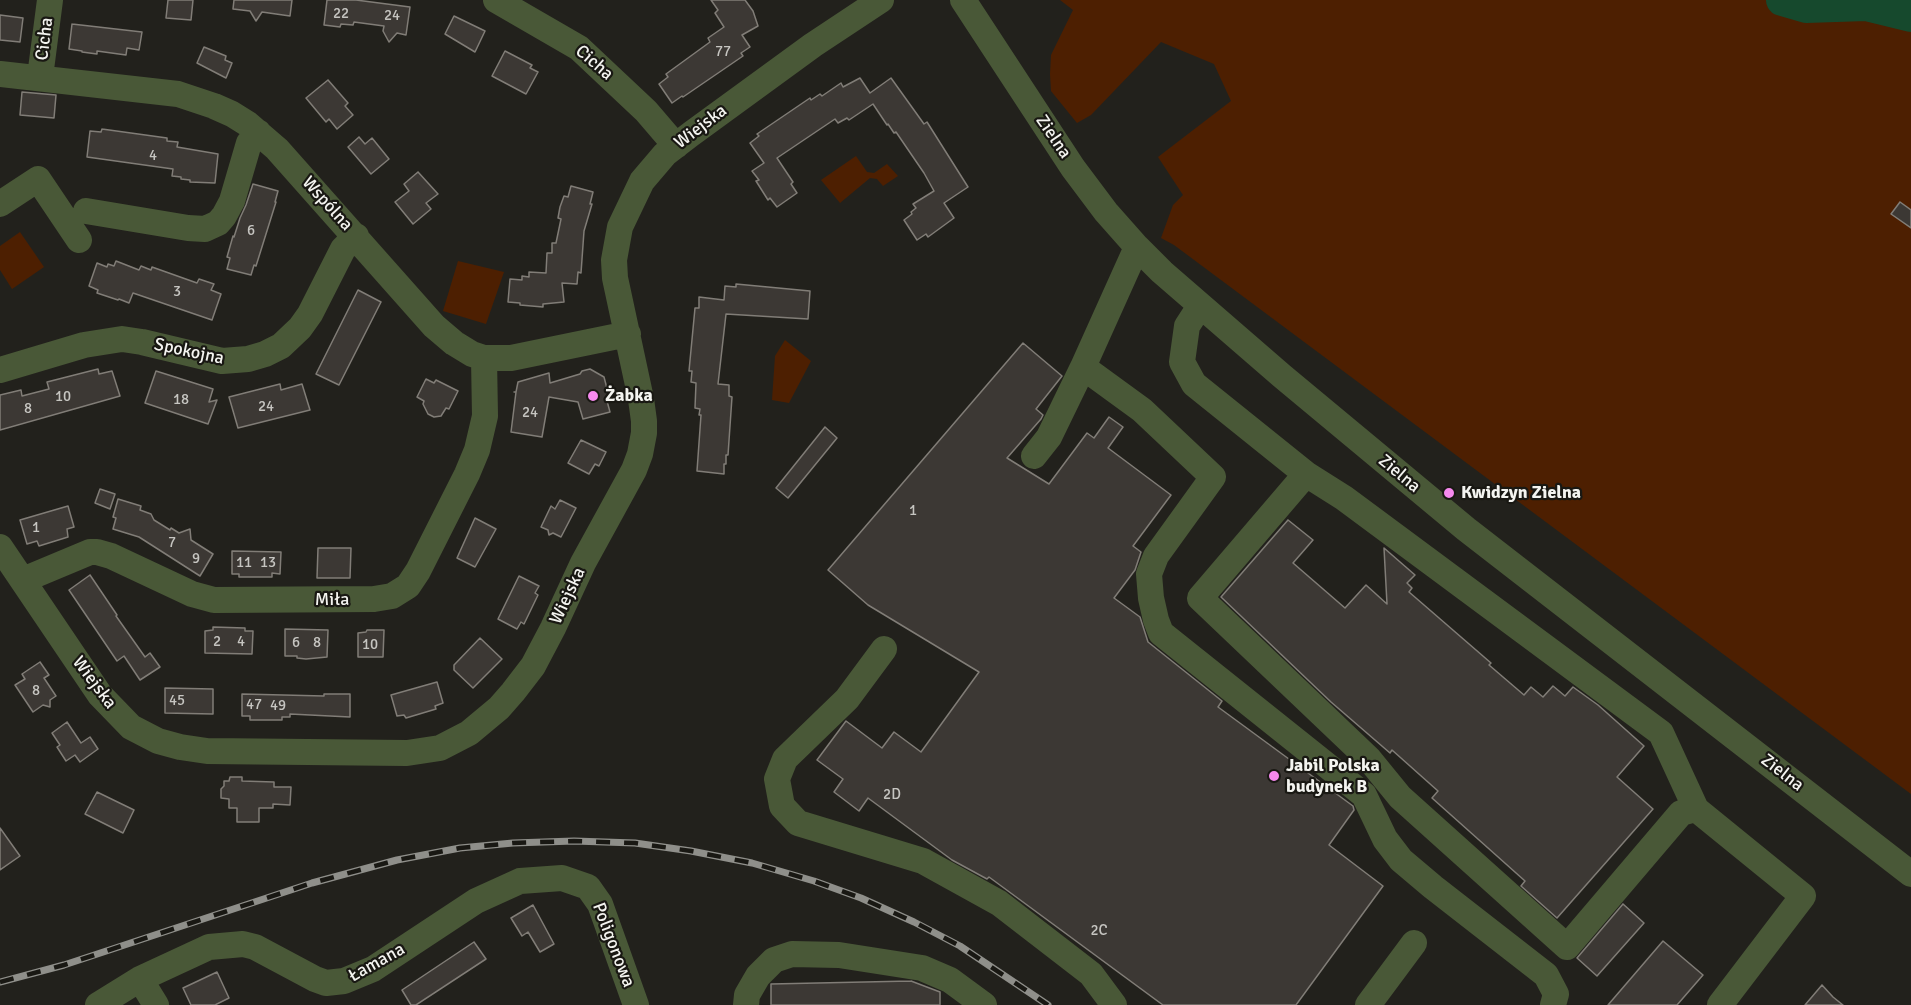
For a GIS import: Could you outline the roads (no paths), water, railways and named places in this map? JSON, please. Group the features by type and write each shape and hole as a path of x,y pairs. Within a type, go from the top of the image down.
{"street":[{"name":"Cicha","path":"40,77 50,0"},
{"name":"Cicha","path":"496,0 579,48 646,111 676,146"},
{"name":"Wiejska","path":"0,547 100,695 131,727 158,741 207,751 407,753 440,748 469,733 499,708 532,666 554,628 584,562 634,470 642,444 644,421 614,260 620,227 642,181 665,154 813,45 881,0"},
{"name":"Zielna","path":"963,0 1073,168 1106,212 1137,247 1200,306 1466,529 1911,874"},
{"name":"Wspólna","path":"0,74 178,94 232,114 277,149 434,326 454,343 484,358 519,357 628,334"},
{"path":"86,211 205,229 218,223 224,216 232,201 249,143 258,132"},
{"path":"0,204 38,179 79,240"},
{"name":"Spokojna","path":"0,369 84,345 122,339 222,361 240,361 257,357 281,346 300,328 310,314 343,249 356,236"},
{"path":"1034,456 1048,436 1083,367 1137,247"},
{"path":"1200,306 1187,326 1182,362 1194,384 1306,474 1344,498 1661,733 1696,809 1803,896 1720,1005"},
{"name":"Miła","path":"23,580 90,552 97,552 111,556 192,594 214,600 374,599 392,596 408,586 418,571 477,450 485,416 484,358"},
{"path":"1083,367 1142,410 1213,477 1156,556 1149,574 1151,598 1161,633 1364,795 1385,839 1401,860 1432,887 1546,975 1556,994 1553,1005"},
{"path":"1306,474 1200,598 1369,759 1400,797 1567,947 1681,813 1696,809"},
{"path":"884,649 847,699 785,759 777,779 782,806 798,823 923,861 999,903 1091,974 1114,1005"},
{"name":"Łamana","path":"98,1005 140,979 209,947 243,944 255,947 315,979 326,983 344,981 373,969 476,901 520,881 562,878 588,887"},
{"name":"Poligonowa","path":"588,887 600,904 636,1005"},
{"path":"1368,1005 1414,943"},
{"path":"746,1005 747,995 758,976 774,960 792,954 838,955 922,968 951,980 984,1005"},
{"path":"140,979 156,1005"}],"waterway":[{"path":"1782,0 1806,7 1866,5 1911,16"}],"railway":[{"path":"0,982 64,965 312,883 397,860 460,848 574,841 635,843 691,851 752,863 814,881 861,898 960,946 1048,1005"}],"place":[{"name":"Żabka","path":"593,396"},
{"name":"Kwidzyn Zielna","path":"1449,493"},
{"name":"Jabil Polska budynek B","path":"1274,776"}]}
